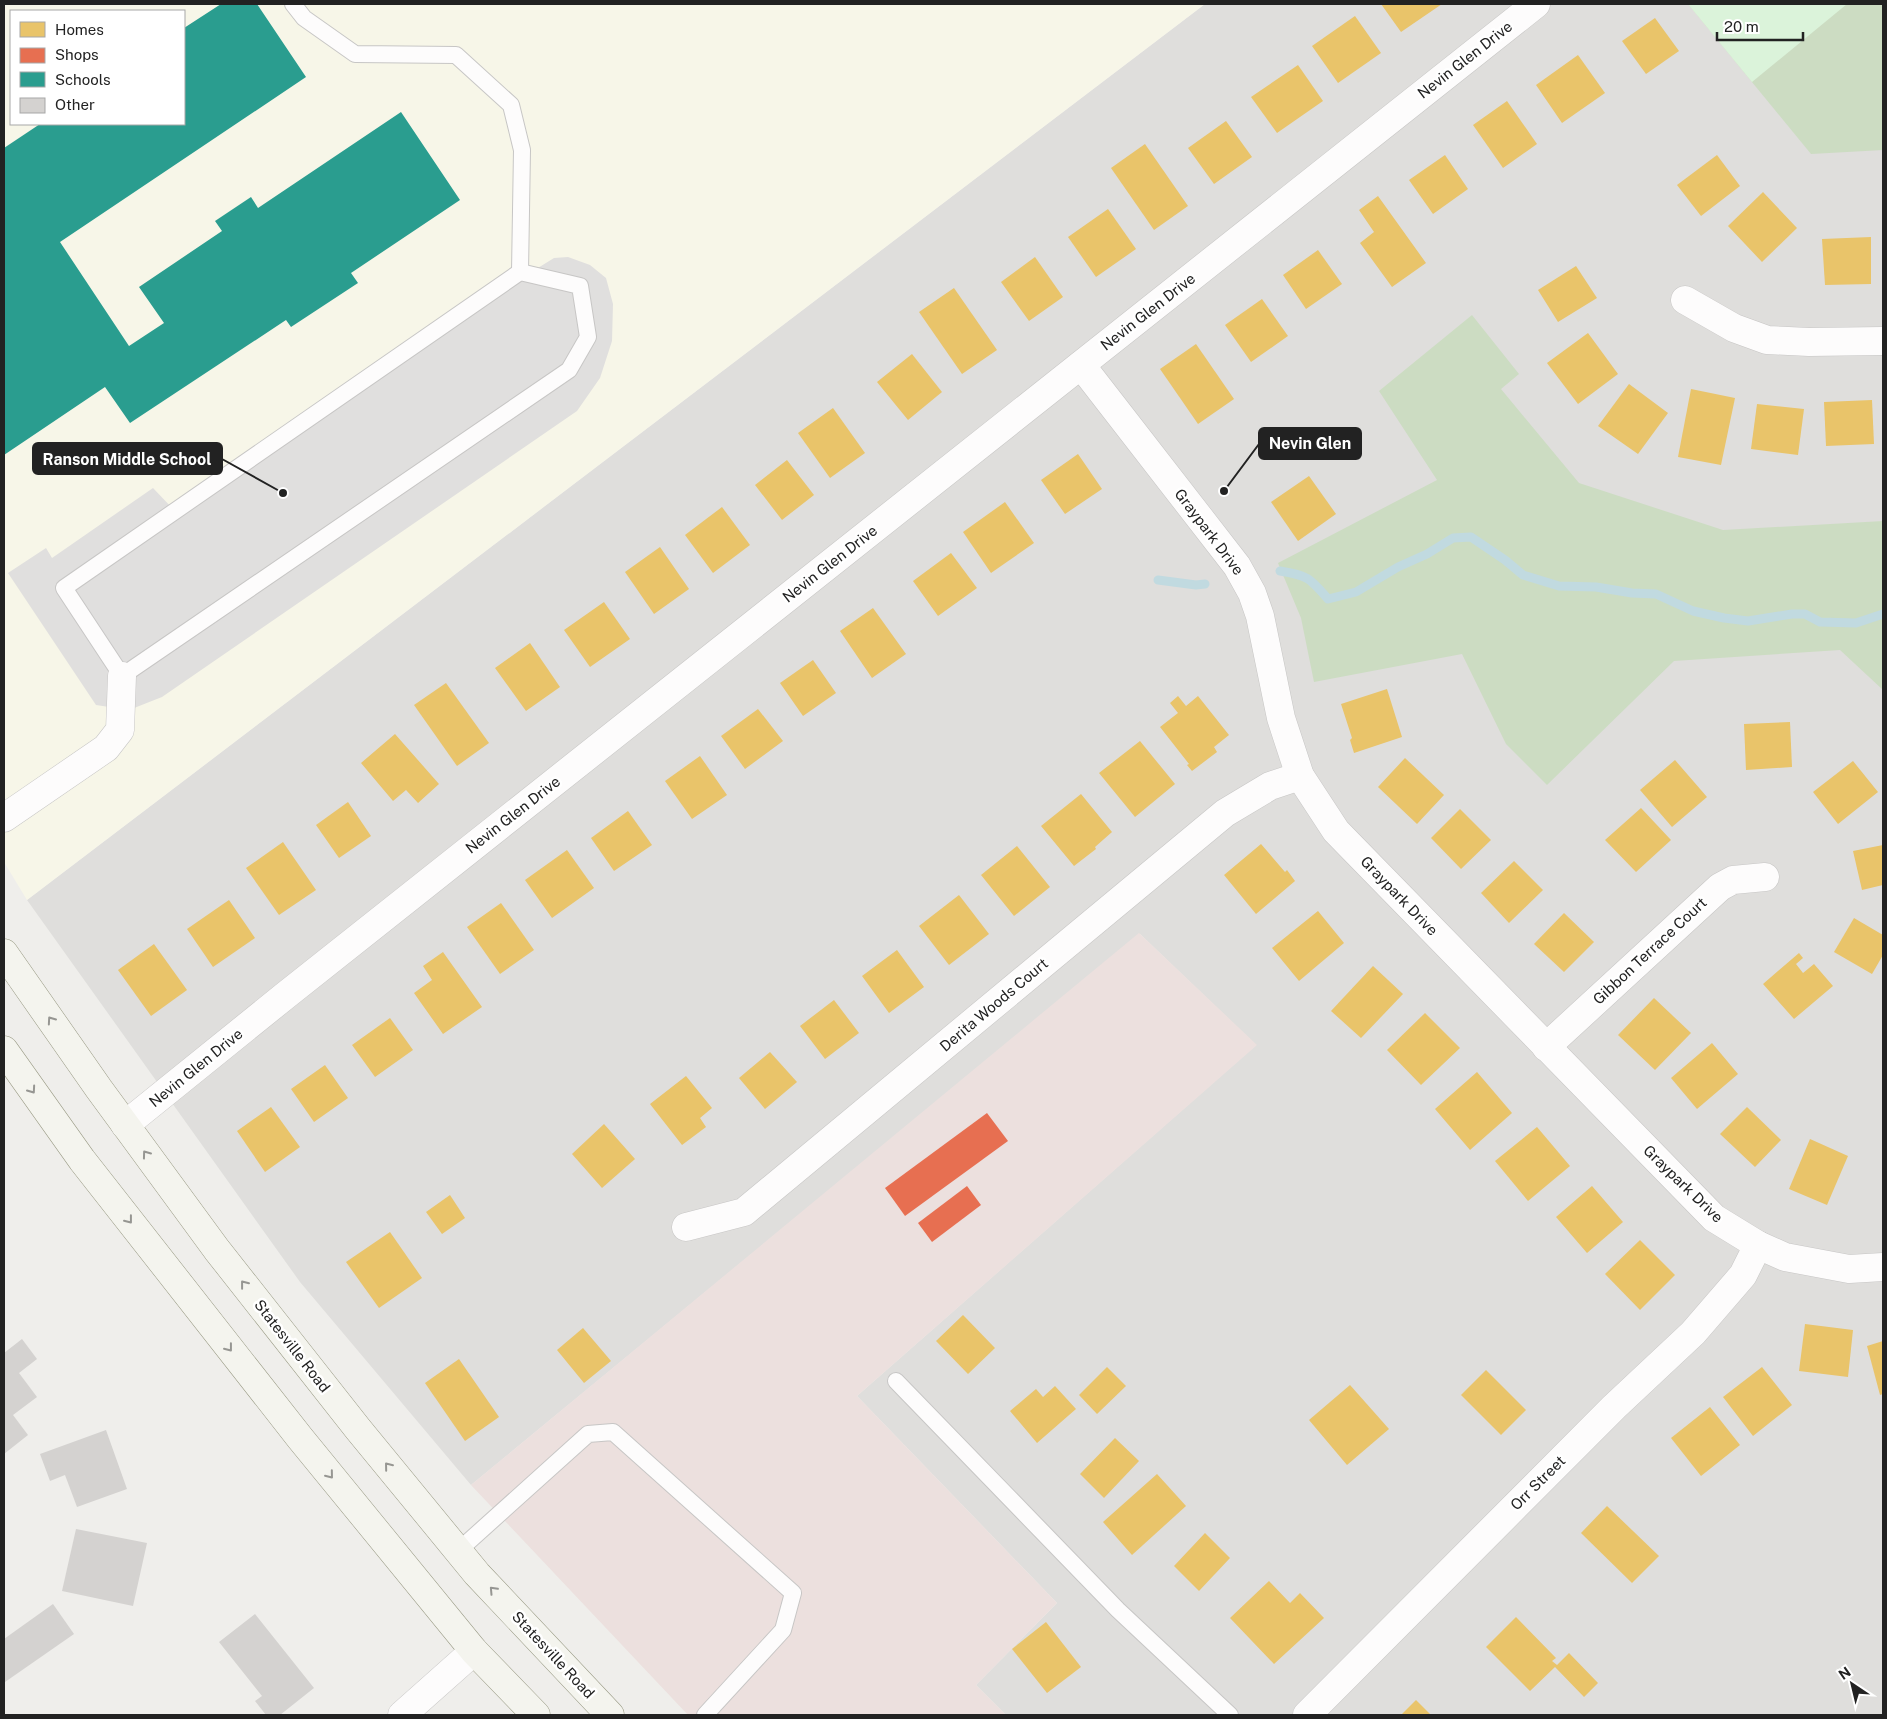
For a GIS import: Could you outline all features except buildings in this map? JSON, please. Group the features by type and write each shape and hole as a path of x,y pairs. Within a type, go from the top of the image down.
{"main road":[{"name":"Statesville Road","path":"4,952 125,1125 217,1250 358,1429 477,1574 610,1715"},
{"path":"4,1050 82,1160 226,1345 474,1651 536,1715"}],"street":[{"name":"Nevin Glen Drive","path":"125,1125 301,983 1536,4"},
{"path":"1685,300 1734,328 1767,340 1809,342 1883,341"},
{"name":"Graypark Drive","path":"1081,365 1237,566 1252,593 1260,616 1281,718 1300,776 1336,830 1714,1218 1758,1245 1785,1257 1849,1269 1883,1267"},
{"path":"4,818 106,748 120,730 122,676"},
{"name":"Derita Woods Court","path":"686,1228 744,1212 1225,813 1270,786 1300,776"},
{"name":"Gibbon Terrace Court","path":"1546,1047 1720,887 1733,880 1765,877"},
{"name":"Orr Street","path":"1307,1715 1614,1407 1693,1334 1743,1275 1758,1245"},
{"path":"402,1715 474,1651"}],"lane":[{"path":"293,4 304,18 355,54 456,55 511,105 522,150 520,272"},
{"path":"520,272 580,286 588,337 569,370 122,676 64,588 520,272"},
{"path":"896,1381 1118,1610 1230,1715"},
{"path":"458,1551 588,1434 612,1432 793,1593 783,1630 705,1715"}],"shaded area":[{"path":"4,4 1205,4 27,900 4,862"},
{"path":"1205,4 1688,4 1752,82 1883,4 1883,1715 1006,1715 976,1685 1057,1603 857,1396 1256,1045 1140,934 471,1485 300,1282 27,900"},
{"path":"568,257 590,265 606,278 613,304 612,341 600,378 577,411 162,697 129,710 96,705 8,573 46,548 52,558 153,488 175,511 533,271 554,258"},
{"path":"1139,933 1257,1045 857,1396 1057,1603 976,1685 1006,1715 688,1715 471,1485"}],"green space":[{"path":"1688,4 1883,4 1883,150 1811,154"},
{"path":"1688,4 1847,4 1752,82"},
{"path":"1472,315 1519,374 1501,389 1579,483 1723,530 1883,521 1883,690 1840,650 1674,661 1547,785 1506,744 1462,654 1314,682 1301,618 1278,563 1437,480 1379,391"}],"waterway":[{"path":"1280,571 1302,576 1317,586 1328,599 1356,592 1453,538 1471,537 1523,575 1559,586 1596,587 1632,593 1656,594 1693,611 1724,618 1748,621 1792,614 1805,614 1820,622 1856,623 1883,614"},
{"path":"1158,580 1196,585 1205,584"}],"place":[{"name":"Nevin Glen","path":"1224,491"},
{"name":"Ranson Middle School","path":"283,493"}]}
